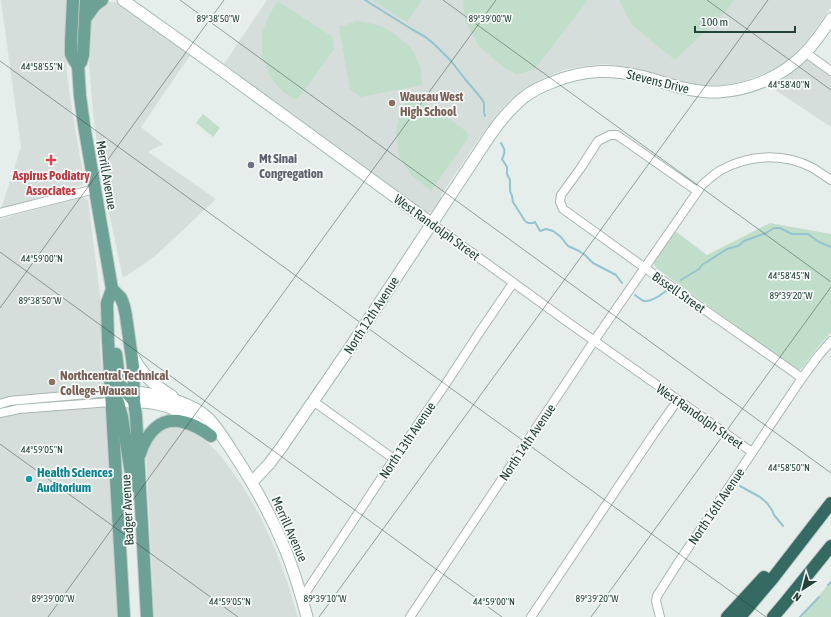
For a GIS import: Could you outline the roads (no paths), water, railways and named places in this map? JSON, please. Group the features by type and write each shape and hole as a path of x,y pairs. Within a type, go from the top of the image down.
{"highway":[{"path":"727,617 828,507"},
{"path":"740,617 828,507"},
{"path":"773,617 831,546"}],"main road":[{"name":"Merrill Avenue","path":"73,0 71,52 72,58 78,66 81,103 112,289 107,307 122,397"},
{"name":"Merrill Avenue","path":"78,66 83,55 86,0"},
{"path":"85,19 95,5 102,0"},
{"name":"Merrill Avenue","path":"112,289 119,296 124,306 132,355 122,397"},
{"path":"122,397 122,420 135,504 142,522"},
{"name":"Badger Avenue","path":"122,397 138,463 147,617"},
{"name":"Badger Avenue","path":"122,397 124,617"},
{"path":"138,463 146,438 156,428 165,422 185,422 211,436"}],"street":[{"name":"West Randolph Street","path":"123,0 513,283 752,452"},
{"name":"Stevens Drive","path":"484,143 503,117 524,97 540,87 573,74 595,71 620,72 702,92 719,92 754,85 767,80 797,61 806,53 831,19"},
{"path":"806,53 831,71"},
{"name":"Bissell Street","path":"697,191 617,135 610,135 598,141 561,195 560,202 563,209 802,378"},
{"name":"North 12th Avenue","path":"252,482 269,464 349,349 484,143"},
{"name":"North 14th Avenue","path":"410,617 594,341 702,185 721,170 740,162 765,157 790,159 800,162 813,168 831,180"},
{"path":"0,213 95,188"},
{"name":"North 13th Avenue","path":"302,598 394,458 513,283"},
{"name":"North 16th Avenue","path":"660,617 656,601 657,596 802,378 818,355 831,341"},
{"path":"132,355 139,367 152,383 187,404"},
{"path":"0,404 10,401 24,400 122,397"},
{"path":"0,413 122,397"},
{"name":"Merrill Avenue","path":"122,397 165,397 187,404 201,412 211,422 252,482 268,511 293,569 307,617"},
{"name":"Merrill Avenue","path":"122,397 158,403 176,410 197,423 236,458"},
{"path":"531,617 678,400"},
{"path":"313,401 394,458"}],"waterway":[{"path":"365,0 433,43 451,61 481,98 484,103 485,116"},
{"path":"501,143 504,151 502,159 507,167 513,202 525,221 528,223 535,222 540,231 546,229 553,231 561,237 568,246 585,255 593,263 616,275 622,283"},
{"path":"681,280 727,249 738,246 744,241 766,233 774,228 780,228 792,234 808,234 819,242 831,247"},
{"path":"635,295 643,301 647,301 656,298 666,291"},
{"path":"740,486 760,497 767,503 783,526"},
{"path":"828,585 831,582"},
{"path":"800,617 819,597"}],"place":[{"name":"Wausau West High School","path":"392,103"},
{"name":"Aspirus Podiatry Associates","path":"51,160"},
{"name":"Mt Sinai Congregation","path":"251,165"},
{"name":"Northcentral Technical College-Wausau","path":"52,382"},
{"name":"Health Sciences Auditorium","path":"29,479"}]}
